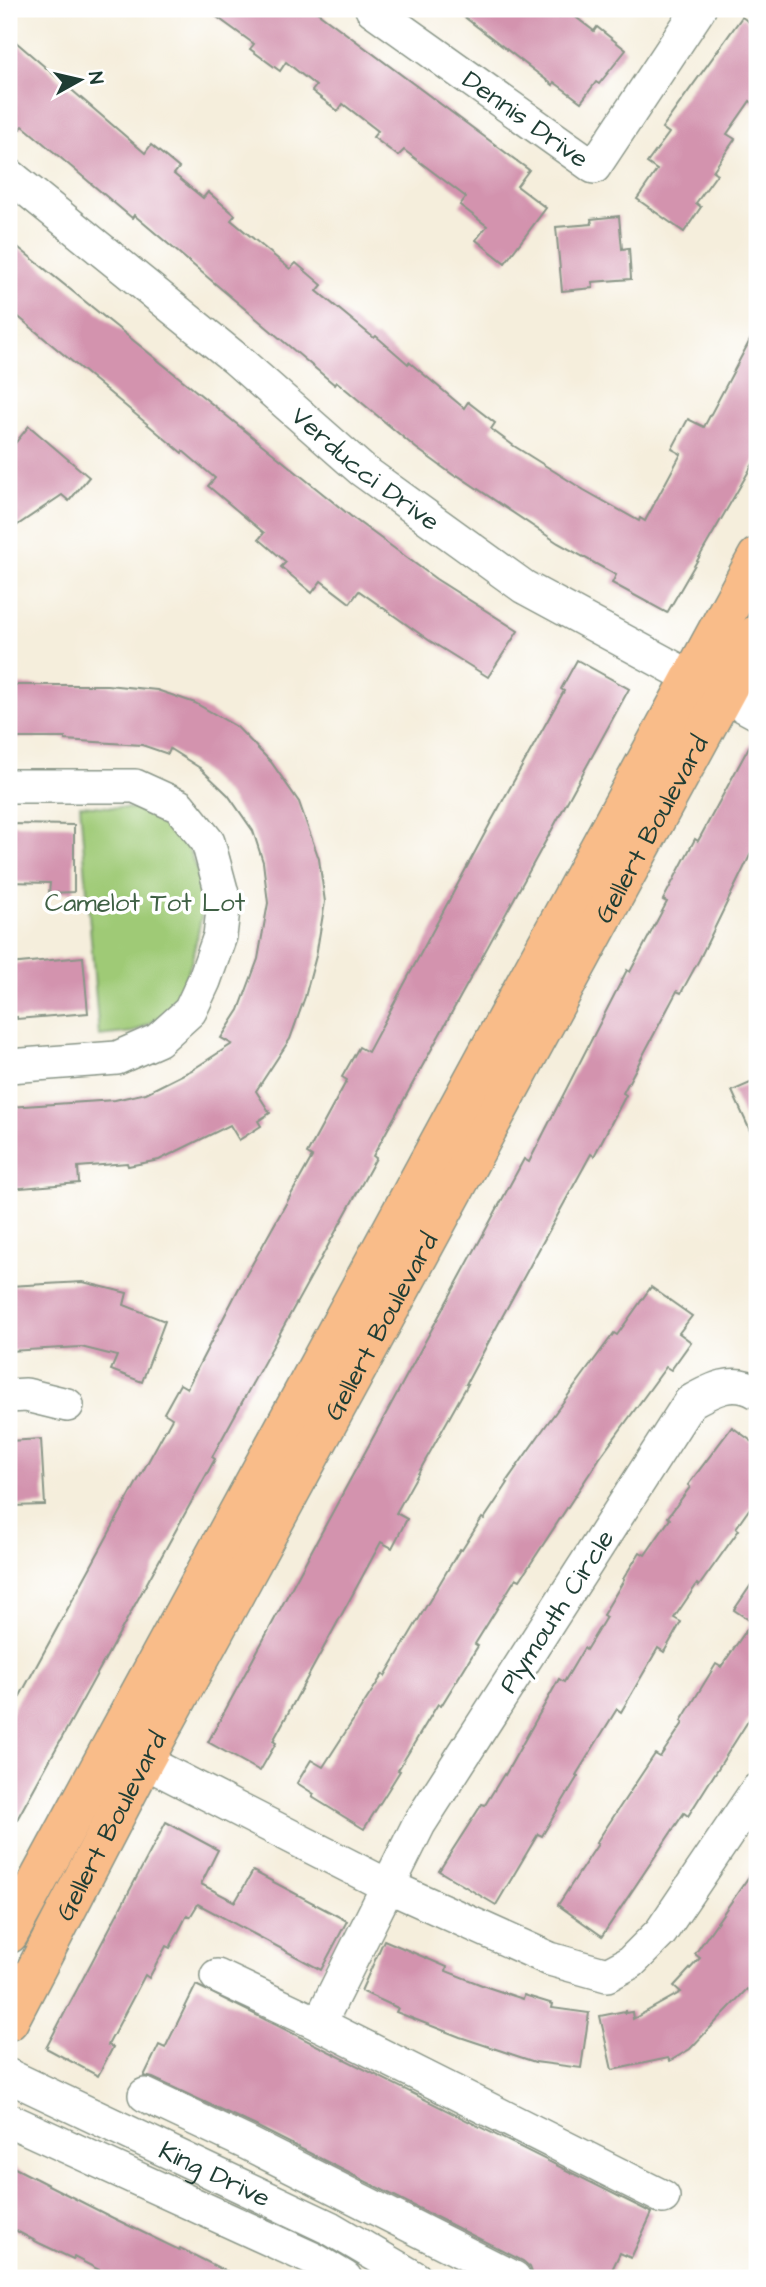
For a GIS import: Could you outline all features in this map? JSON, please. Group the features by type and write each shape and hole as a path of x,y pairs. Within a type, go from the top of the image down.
{"main road":[{"name":"Gellert Boulevard","path":"9,1934 127,1753 708,686 757,557"},
{"name":"Gellert Boulevard","path":"708,686 757,634"},
{"name":"Gellert Boulevard","path":"9,2021 127,1753"}],"street":[{"name":"Dennis Drive","path":"372,9 594,167 699,9"},
{"name":"Verducci Drive","path":"9,176 236,359 362,470 524,587 757,713"},
{"path":"9,786 135,786 178,806 208,842 224,901 220,936 200,991 190,1011 158,1040 117,1058 9,1066"},
{"name":"Plymouth Circle","path":"319,2024 419,1824 690,1402 720,1385 747,1386 757,1392"},
{"path":"9,1396 26,1395 67,1405"},
{"path":"127,1753 388,1886 550,1959 607,1975 631,1962 661,1932 757,1790"},
{"path":"217,1976 319,2024 663,2197"},
{"name":"King Drive","path":"9,2076 330,2228 415,2278"},
{"path":"145,2095 247,2143 499,2275"},
{"name":"King Drive","path":"9,2120 313,2259 345,2278"},
{"path":"228,2180 247,2143"}],"green space":[{"name":"Camelot Tot Lot","path":"80,805 137,809 162,823 187,845 200,879 204,905 192,960 179,994 163,1016 134,1032 99,1036"}],"building":[{"path":"206,9 313,9 529,170 517,186 546,208 505,263 476,240 487,226 460,205 466,197 404,150 398,156 373,137 378,131 343,104 338,111 312,91 316,86 286,62 280,71 250,49 254,44"},
{"path":"454,9 548,9 559,17 565,9 594,31 597,27 626,50 581,102 554,82 553,85"},
{"path":"742,17 757,28 757,106 750,101 727,134 735,139 713,171 717,174 696,203 701,207 684,232 637,199 657,170 647,163 669,133 662,128"},
{"path":"9,36 145,153 151,145 179,168 174,174 203,198 208,192 235,215 231,220 290,269 296,263 322,285 317,291 374,338 376,336 464,408 468,402 495,423 491,429 584,490 639,521 640,518 645,521 681,454 672,449 688,419 704,427 757,327 757,457 667,613 612,583 616,575 558,543 416,448 337,382 335,385 134,215 132,218 23,126 20,129 9,119"},
{"path":"619,216 622,249 629,248 631,279 592,282 593,288 562,291 556,227 592,224 591,219"},
{"path":"9,240 353,518 436,579 518,631 488,677 430,641 359,591 350,603 321,581 312,593 281,567 286,562 259,539 264,533 208,486 215,478 9,309"},
{"path":"29,426 89,477 69,501 62,495 16,526 9,515 9,451"},
{"path":"577,660 629,689 373,1156 376,1158 212,1457 215,1459 9,1834 9,1716 172,1418 164,1413 180,1384 187,1388 312,1157 307,1154 347,1080 342,1077 359,1047 368,1052 564,691 561,689"},
{"path":"9,685 107,685 157,690 195,703 237,727 271,762 299,802 319,859 325,902 316,956 290,1039 256,1091 270,1113 258,1121 261,1126 239,1140 230,1125 159,1160 128,1166 127,1163 78,1167 79,1183 10,1189 9,1107 115,1100 146,1093 192,1070 232,1044 221,1038 239,1010 258,959 268,903 263,862 253,831 228,795 200,768 170,749 168,754 142,745 65,738 9,738"},
{"path":"757,732 757,841 699,960 681,993 677,991 623,1093 626,1095 594,1156 591,1154 396,1513 407,1519 392,1548 381,1542 273,1741 276,1743 260,1771 208,1742 524,1159 529,1162 627,970 630,972 667,902 663,900 695,839 698,841"},
{"path":"9,824 74,825 74,892 49,893 50,883 9,882"},
{"path":"83,957 88,1013 9,1018 9,964"},
{"path":"757,1080 757,1146 732,1091"},
{"path":"83,1282 127,1293 124,1305 165,1321 142,1382 111,1370 117,1356 81,1347 9,1351 9,1286"},
{"path":"651,1287 692,1316 679,1333 691,1342 671,1370 666,1367 599,1459 520,1580 516,1578 475,1644 478,1646 441,1706 438,1704 364,1829 312,1797 314,1794 297,1783 311,1760 323,1767 383,1674 385,1676 460,1549 462,1550 482,1518 484,1519 508,1483 506,1482 547,1424"},
{"path":"732,1427 757,1445 757,1498 736,1528 739,1530 674,1618 681,1622 664,1652 658,1648 621,1712 617,1709 542,1836 538,1834 496,1905 439,1871 482,1804 485,1805 505,1775 559,1679 564,1682 584,1648 586,1650 640,1552 645,1555 690,1487 688,1485"},
{"path":"41,1439 45,1505 11,1506 9,1441"},
{"path":"757,1576 757,1707 688,1816 684,1813 602,1936 558,1905 655,1754 660,1757 683,1723 681,1721 716,1664 721,1667 752,1622 734,1610"},
{"path":"166,1822 218,1850 201,1884 235,1902 253,1871 347,1921 321,1970 198,1904 190,1917 187,1915 170,1948 166,1946 149,1978 145,1975 108,2045 113,2047 98,2076 46,2048"},
{"path":"757,1865 757,1996 747,1989 690,2049 670,2061 668,2058 612,2070 600,2016 625,2011 632,2012 633,2019 681,1992 674,1986 700,1958 695,1954"},
{"path":"384,1940 447,1967 446,1971 487,1987 523,1999 524,1995 553,2004 552,2008 589,2013 581,2068 535,2062 460,2037 396,2012 398,2008 361,1991"},
{"path":"196,1985 652,2213 631,2258 620,2253 608,2278 540,2278 533,2275 530,2267 523,2261 256,2126 144,2076 159,2045 165,2048"},
{"path":"9,2165 239,2278 115,2278 39,2243 9,2227"}]}
